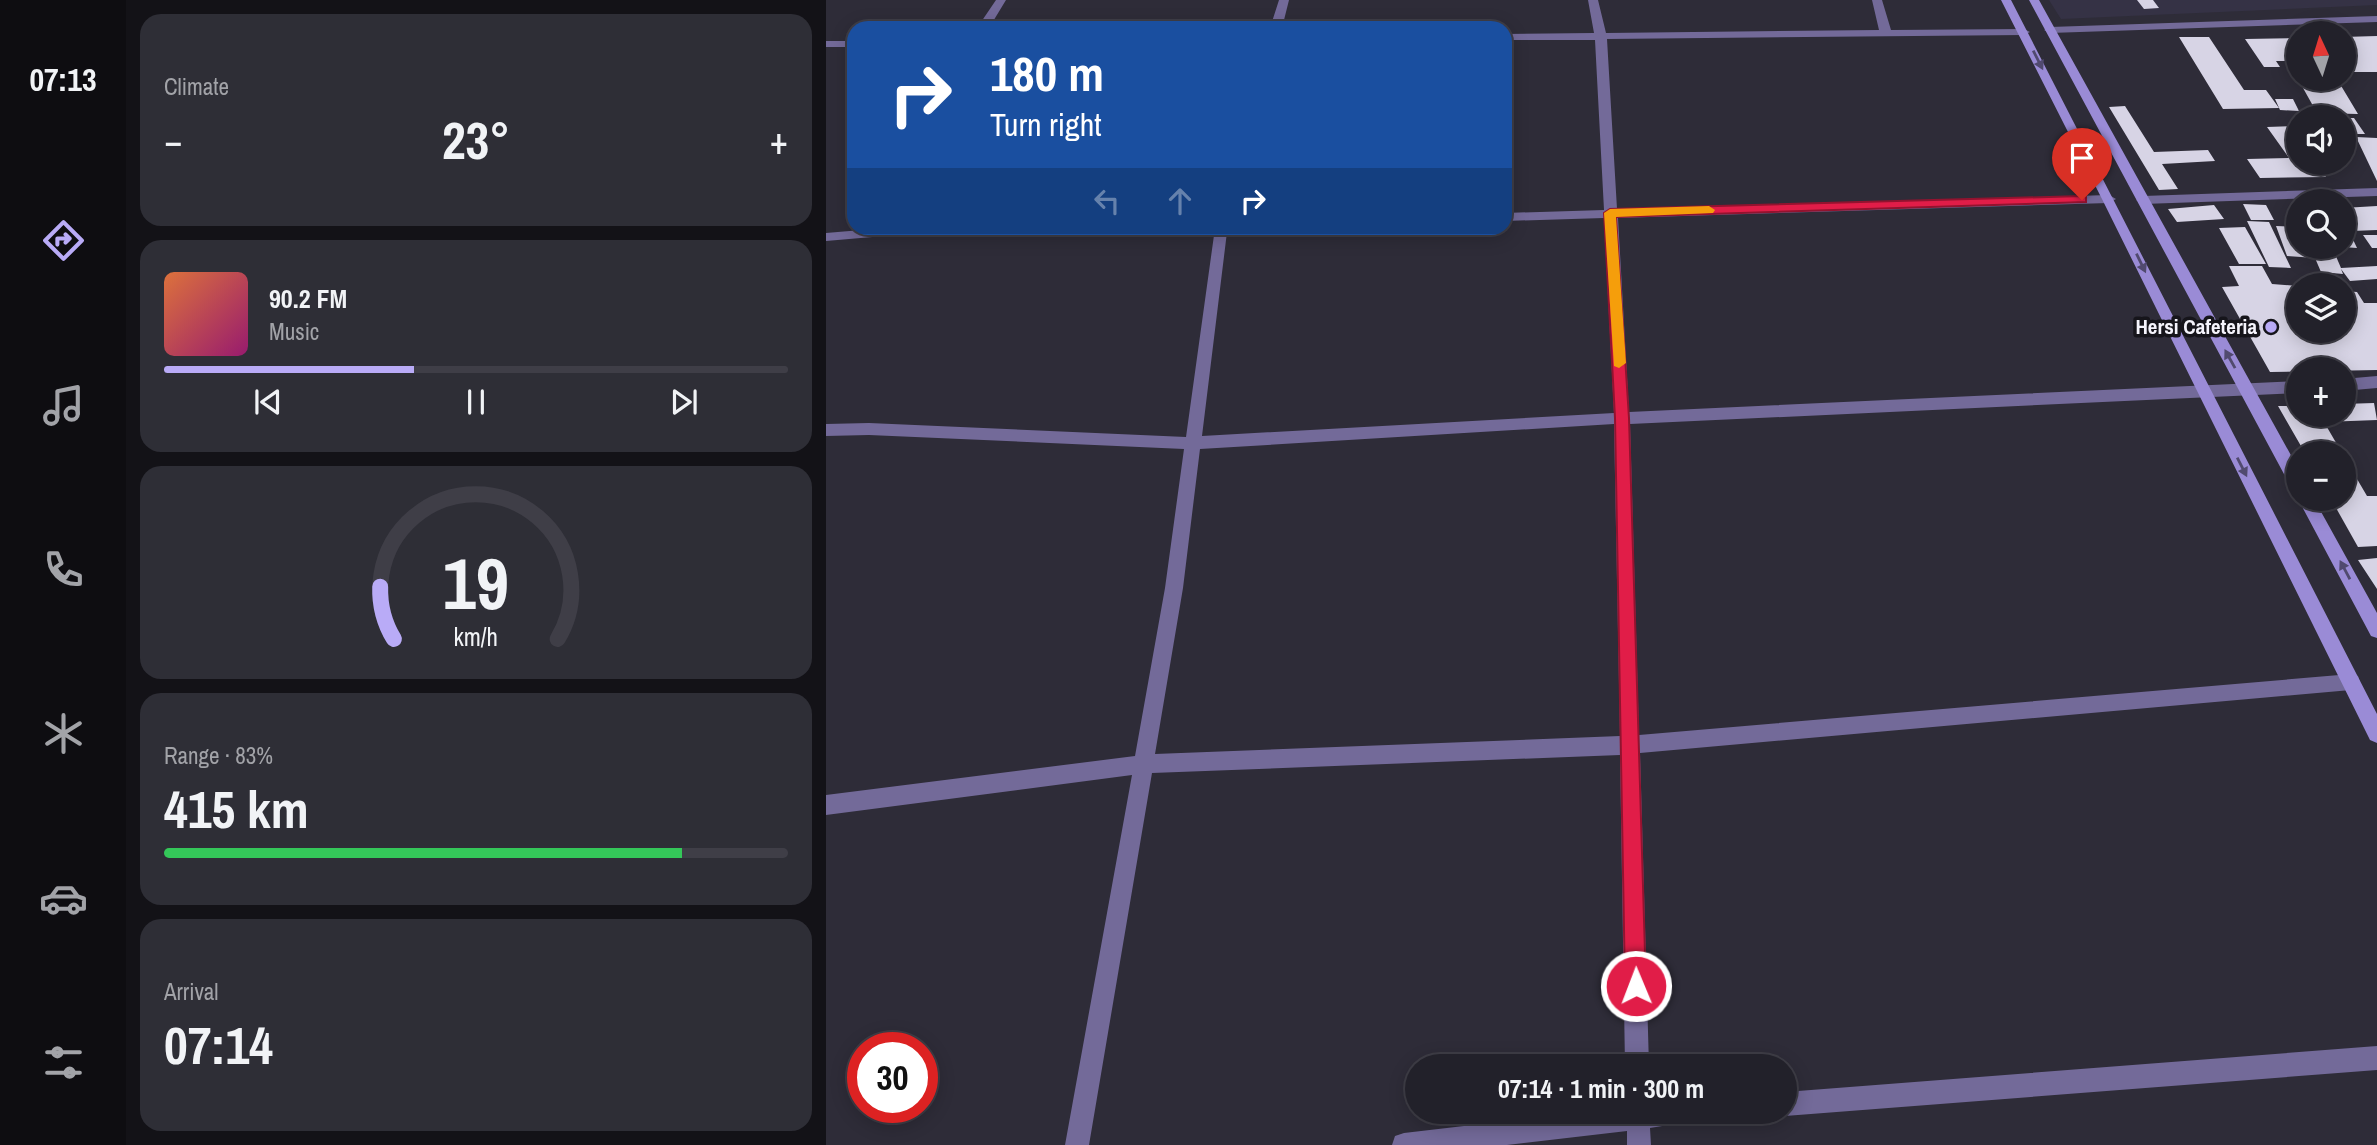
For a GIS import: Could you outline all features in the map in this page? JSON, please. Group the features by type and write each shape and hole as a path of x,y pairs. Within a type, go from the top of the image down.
{"main road":[{"path":"2006,0 2109,199 2377,734"},
{"path":"2034,0 2286,462"},
{"path":"2313,511 2377,630"}],"street":[{"path":"988,21 1002,0"},
{"path":"1278,21 1284,0"},
{"path":"1593,0 1601,37 1622,418 1637,1054"},
{"path":"1877,0 1886,34"},
{"path":"2050,30 2377,19"},
{"path":"1512,37 2024,32"},
{"path":"826,44 847,44"},
{"path":"2143,200 2377,192"},
{"path":"1512,217 2109,199"},
{"path":"826,237 847,234"},
{"path":"1077,1145 1174,588 1220,235"},
{"path":"2356,384 2377,383"},
{"path":"826,430 869,429 1193,443 1622,418 2286,388"},
{"path":"826,805 1143,764 1631,745 2351,682"},
{"path":"1797,1103 2377,1058"},
{"path":"1404,1145 1563,1124"},
{"path":"1638,1124 1639,1145"}],"shaded area":[{"path":"2049,0 2377,0 2377,5 2061,19"}],"building":[{"path":"2137,0 2153,0 2159,8 2144,9"},
{"path":"2377,36 2377,72 2356,72 2356,37"},
{"path":"2179,37 2209,37 2244,90 2266,90 2279,108 2223,109"},
{"path":"2286,38 2286,61 2276,61 2280,67 2264,67 2245,39"},
{"path":"2305,91 2344,91 2353,105 2313,105"},
{"path":"2275,99 2293,99 2296,105 2286,105 2286,110 2280,110"},
{"path":"2125,106 2154,152 2208,150 2215,161 2162,164 2178,189 2159,190 2109,107"},
{"path":"2356,121 2365,134 2356,134"},
{"path":"2286,126 2286,154 2267,127"},
{"path":"2356,137 2377,138 2377,181"},
{"path":"2286,158 2286,175 2326,177 2260,178 2247,159"},
{"path":"2243,204 2266,205 2274,220 2251,220"},
{"path":"2214,205 2224,219 2177,222 2168,209"},
{"path":"2377,206 2377,230 2356,231 2356,207"},
{"path":"2247,221 2269,222 2291,268 2269,267"},
{"path":"2276,226 2286,226 2286,253"},
{"path":"2245,227 2266,264 2239,264 2219,228"},
{"path":"2363,235 2377,235 2377,248 2372,248"},
{"path":"2315,259 2337,259 2341,268 2377,266 2377,279 2356,281 2356,273 2344,273 2341,269 2343,273 2321,272"},
{"name":"Hersi Cafeteria","path":"2229,266 2262,266 2272,284 2286,285 2286,343 2356,343 2356,292 2364,303 2377,303 2377,370 2356,370 2356,357 2286,357 2286,372 2270,372 2222,287 2239,286"},
{"path":"2374,403 2377,420 2356,421 2356,404"},
{"path":"2278,406 2286,406 2286,420"},
{"path":"2290,427 2327,427 2335,441 2298,441"},
{"path":"2356,477 2367,496 2377,496 2377,546 2358,547 2338,511 2356,511"},
{"path":"2377,558 2377,589 2358,560"}],"slow traffic":[{"path":"1619,363 1610,213 1709,210"}],"place":[{"name":"Hersi Cafeteria","path":"2271,327"}],"route":[{"path":"1636,986 1622,418 1610,213 2082,200"}]}
